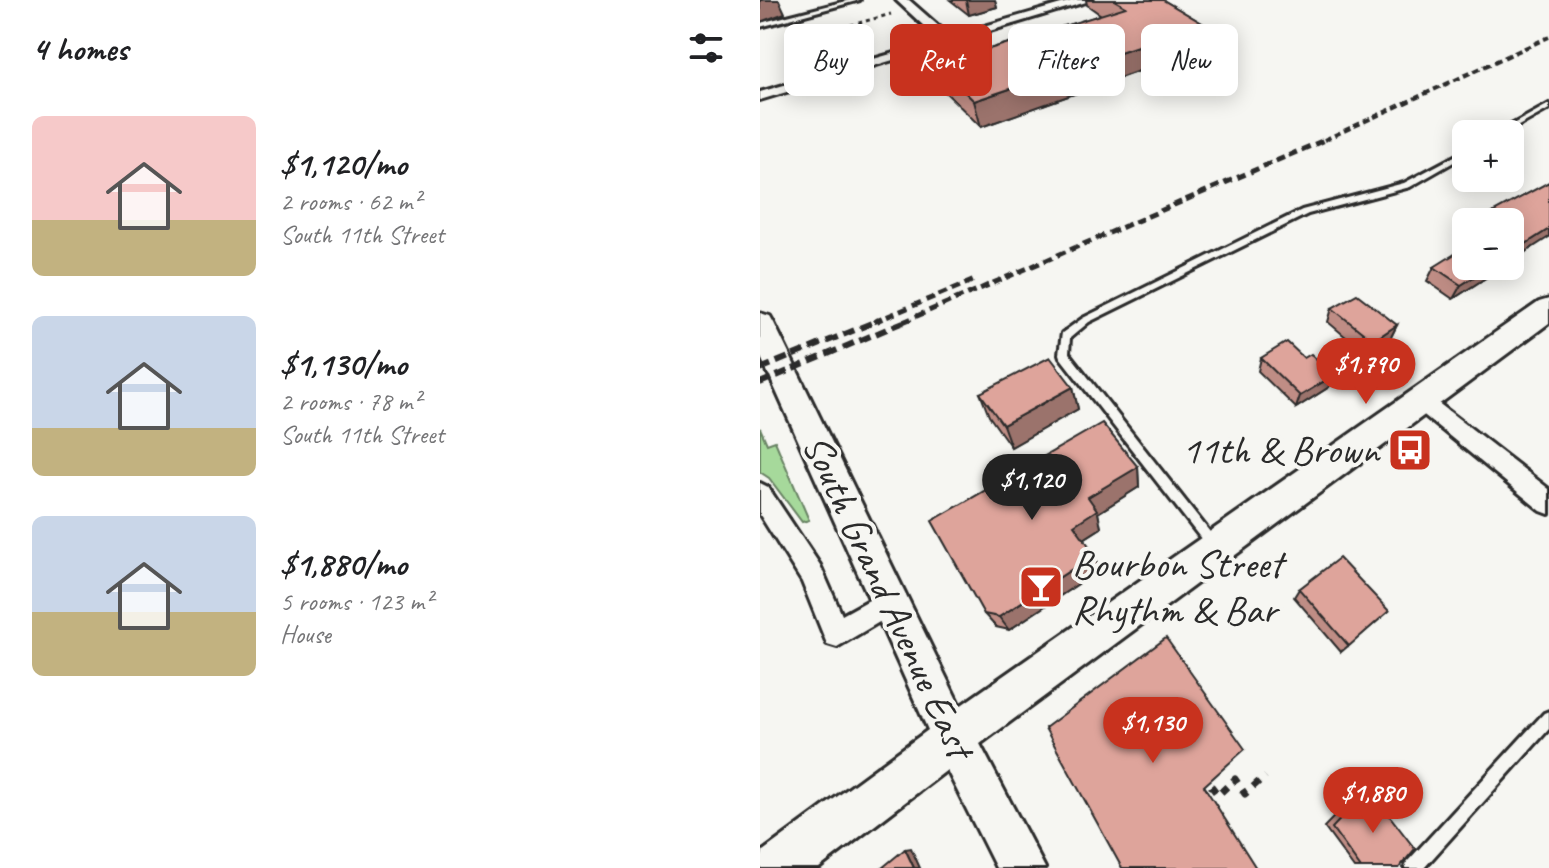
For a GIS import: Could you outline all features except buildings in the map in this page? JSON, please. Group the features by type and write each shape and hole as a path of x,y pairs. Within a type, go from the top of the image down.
{"street":[{"path":"902,0 929,24"},
{"path":"992,28 1087,0"},
{"path":"760,96 890,58"},
{"path":"780,868 954,737 1549,309"},
{"name":"South Grand Avenue East","path":"760,323 889,602 1021,868"},
{"path":"1421,401 1549,503"},
{"path":"760,494 811,574 837,634 889,602"}],"lane":[{"path":"760,25 857,0"},
{"path":"1524,120 1549,106"},
{"path":"1216,548 1064,354 1065,336 1086,320 1305,212 1407,185 1452,160"},
{"path":"1413,868 1549,718"}],"path":[{"path":"856,24 892,14"},
{"path":"1193,797 1209,783 1218,795 1235,779 1245,794 1265,776"}],"green space":[{"path":"760,428 767,444 775,441 809,520 802,522 769,478 760,472"}],"railway":[{"path":"1324,140 1549,37"},
{"path":"903,322 1329,138"},
{"path":"874,322 977,279"},
{"path":"760,369 879,320"},
{"path":"760,383 908,320"}],"place":[{"name":"11th & Brown","path":"1410,450"},
{"name":"Bourbon Street Rhythm & Bar","path":"1041,587"}]}
